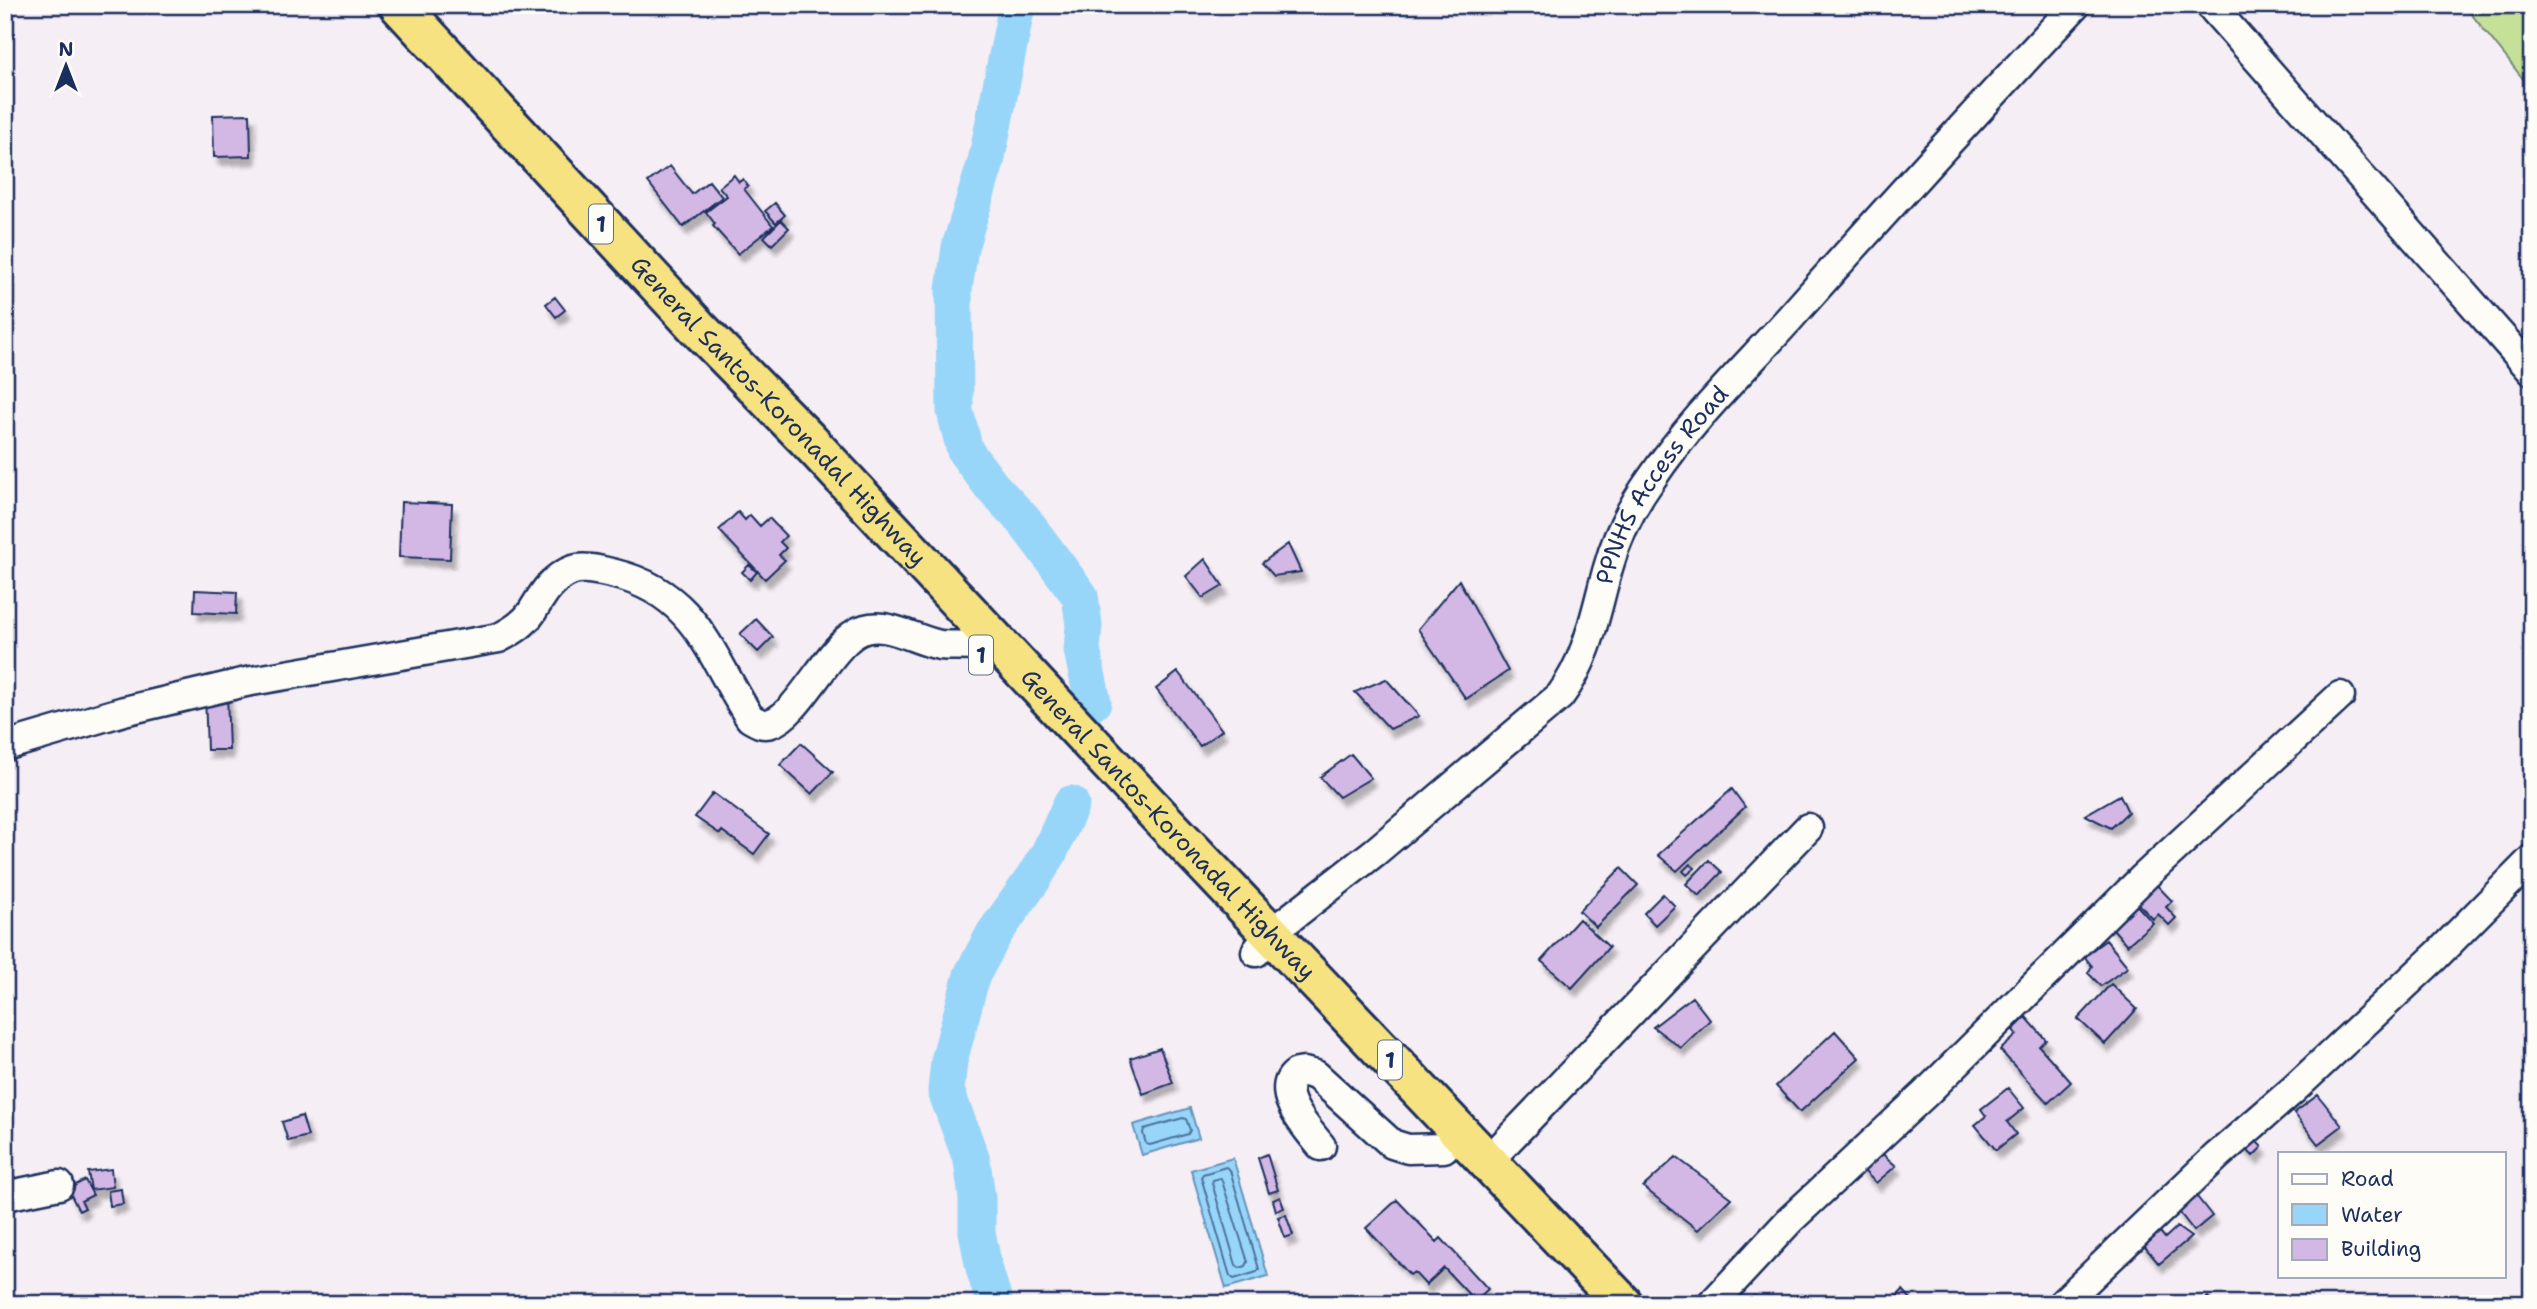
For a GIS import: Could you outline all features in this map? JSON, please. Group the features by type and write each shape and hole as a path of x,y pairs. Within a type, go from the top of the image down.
{"highway":[{"name":"General Santos-Koronadal Highway","path":"372,5 973,646 1263,943 1487,1162 1623,1304"},
{"name":"General Santos-Koronadal Highway","path":"399,5 697,327 807,439 1263,943 1444,1148 1589,1304"}],"street":[{"name":"PPNHS Access Road","path":"1263,943 1376,852 1560,696 1582,660 1620,534 1653,475 1705,412 1839,263 2076,5"},
{"path":"2210,5 2532,371"},
{"path":"5,746 124,711 246,682 499,639 518,627 554,580 574,570 597,569 626,577 656,591 680,608 702,633 750,718 760,724 770,724 790,709 845,641 864,629 887,629 940,645 973,646"},
{"path":"1712,1304 1790,1220 1926,1094 2144,877 2340,696"},
{"path":"1487,1162 1808,828"},
{"path":"2062,1304 2217,1156 2436,957 2532,859"},
{"path":"1321,1146 1298,1116 1290,1098 1289,1082 1297,1073 1316,1075 1392,1144 1408,1149 1444,1148"},
{"path":"5,1196 59,1185"}],"green space":[{"path":"2532,5 2532,90 2465,6"}],"water":[{"path":"1190,1108 1199,1138 1142,1155 1133,1125"},
{"path":"1233,1158 1268,1276 1226,1288 1191,1170"}],"building":[{"path":"250,114 251,156 214,157 213,115"},
{"path":"670,166 692,194 709,181 722,197 683,227 648,182"},
{"path":"734,175 739,182 743,179 748,186 744,189 773,226 738,254 713,226 715,224 706,212 727,196 719,187"},
{"path":"775,203 785,215 776,223 765,211"},
{"path":"781,220 789,228 772,245 764,237"},
{"path":"555,297 565,310 556,317 546,304"},
{"path":"401,502 452,504 450,559 399,557"},
{"path":"738,512 745,520 750,515 760,526 769,518 786,536 780,542 786,548 779,555 785,560 765,579 719,530"},
{"path":"1288,544 1301,572 1274,576 1262,563"},
{"path":"1205,559 1223,586 1203,598 1186,576"},
{"path":"749,565 757,572 750,580 742,572"},
{"path":"1459,580 1508,671 1466,699 1418,629"},
{"path":"195,590 237,592 236,614 194,612"},
{"path":"756,619 773,637 758,652 740,634"},
{"path":"1178,672 1222,730 1200,746 1156,689"},
{"path":"1386,679 1419,716 1390,729 1355,692"},
{"path":"227,693 229,750 207,750 205,694"},
{"path":"801,743 833,772 812,794 780,765"},
{"path":"1351,754 1371,778 1339,797 1320,777"},
{"path":"1732,789 1745,807 1677,871 1658,855"},
{"path":"713,793 769,834 754,854 722,831 720,834 695,817"},
{"path":"2120,795 2128,812 2111,828 2085,815"},
{"path":"1709,860 1722,872 1699,896 1686,884"},
{"path":"1690,864 1695,868 1687,875 1683,871"},
{"path":"1621,868 1638,885 1596,927 1579,911"},
{"path":"2153,881 2172,901 2166,907 2176,918 2169,925 2158,914 2153,919 2134,899"},
{"path":"1663,894 1675,906 1655,925 1644,913"},
{"path":"2132,900 2153,923 2127,945 2107,922"},
{"path":"1579,919 1609,947 1572,988 1541,961"},
{"path":"2106,940 2128,967 2101,986 2088,973 2092,966 2084,956"},
{"path":"2111,984 2137,1009 2105,1044 2078,1019"},
{"path":"1692,997 1710,1020 1681,1048 1653,1027"},
{"path":"2026,1017 2046,1040 2039,1046 2071,1082 2048,1103 2000,1050 2017,1035 2013,1030"},
{"path":"1835,1031 1859,1058 1800,1112 1776,1086"},
{"path":"1160,1048 1173,1083 1143,1094 1130,1058"},
{"path":"2008,1088 2024,1108 2007,1122 2016,1134 1996,1150 1975,1125 1986,1116 1981,1109"},
{"path":"2318,1095 2342,1126 2318,1144 2294,1113"},
{"path":"302,1116 308,1136 288,1141 282,1122"},
{"path":"2251,1136 2262,1147 2253,1156 2242,1145"},
{"path":"1877,1149 1896,1166 1876,1183 1859,1166"},
{"path":"1267,1154 1278,1190 1269,1193 1258,1158"},
{"path":"1676,1157 1731,1198 1698,1230 1643,1187"},
{"path":"111,1169 113,1187 91,1190 88,1172"},
{"path":"85,1180 93,1195 81,1201 85,1208 79,1211 68,1189"},
{"path":"121,1189 123,1204 110,1206 108,1191"},
{"path":"2194,1193 2212,1216 2194,1231 2176,1208"},
{"path":"1280,1197 1284,1208 1276,1211 1273,1200"},
{"path":"1397,1200 1437,1242 1441,1238 1488,1289 1475,1301 1444,1268 1426,1285 1414,1272 1410,1275 1366,1228"},
{"path":"1286,1215 1293,1235 1285,1238 1278,1217"},
{"path":"2156,1227 2165,1238 2177,1227 2191,1237 2159,1264 2140,1241"},
{"path":"1903,1290 1912,1300 1908,1304 1901,1304 1895,1298"},
{"path":"1754,1296 1766,1304 1747,1304"},
{"path":"2208,1297 2215,1304 2201,1304"},
{"path":"102,1299 101,1304 45,1302"}],"waterway":[{"path":"1017,5 986,162 960,247 954,290 955,411 965,451 992,487 1024,521 1080,596 1084,625 1082,650 1093,702"},
{"path":"995,1304 977,1232 977,1198 972,1161 946,1091 949,1061 972,975 994,934 1049,853 1071,804"}]}
